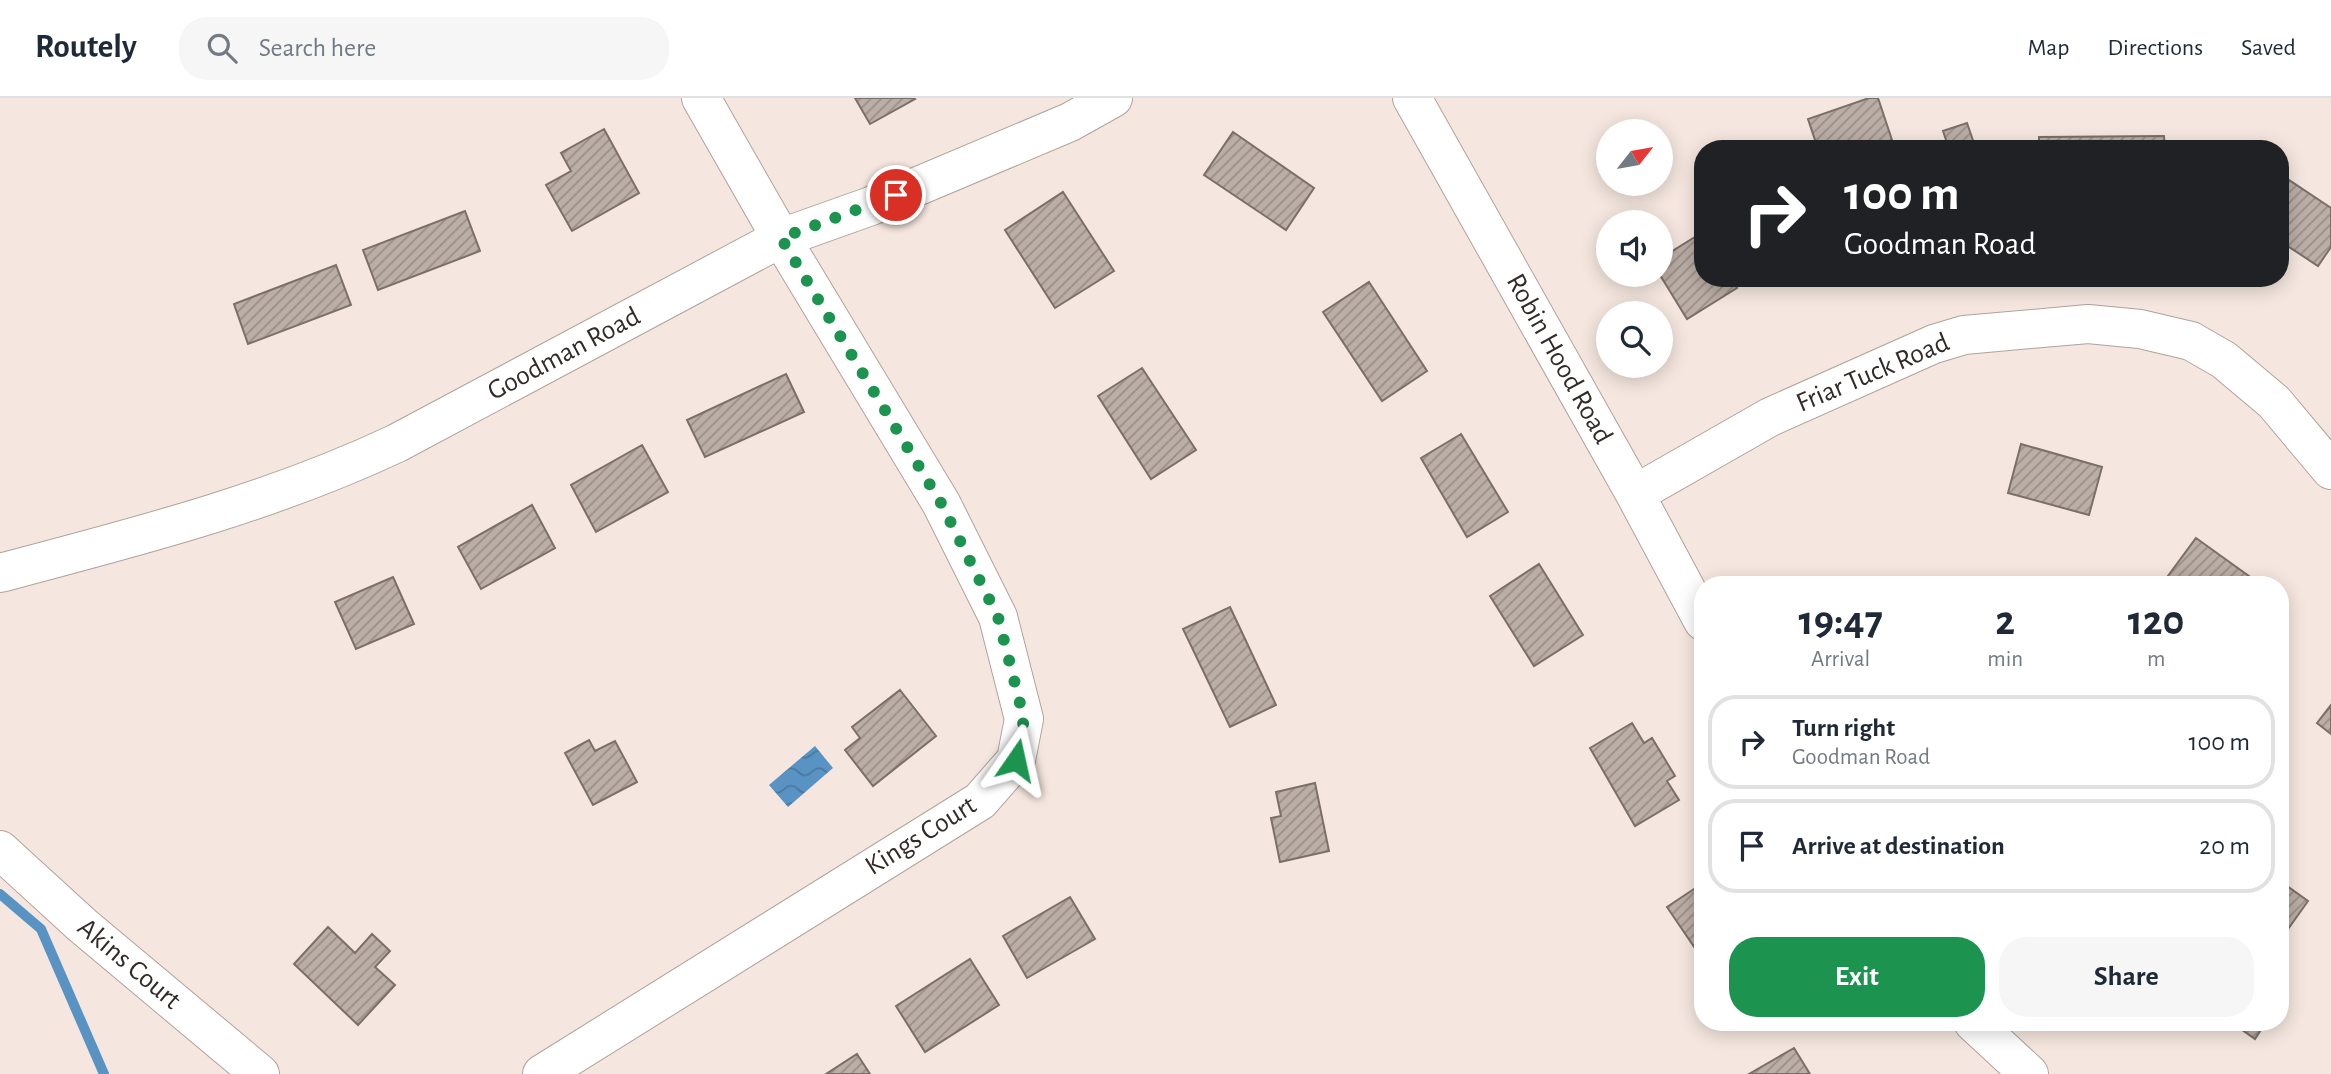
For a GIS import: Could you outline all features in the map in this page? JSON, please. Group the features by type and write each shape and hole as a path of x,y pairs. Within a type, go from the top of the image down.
{"street":[{"name":"Kings Court","path":"542,1074 981,801 1016,760 1024,719 998,617 941,503 781,238 701,98"},
{"name":"Goodman Road","path":"0,573 205,519 337,471 397,443 781,238 871,206 1070,122 1113,98"},
{"name":"Robin Hood Road","path":"1412,98 1694,604"},
{"name":"Friar Tuck Road","path":"1635,494 1770,416 1934,344 1964,335 2088,324 2140,330 2192,341 2224,360 2274,402 2331,470"},
{"name":"Akins Court","path":"0,850 82,925 261,1074"},
{"path":"1983,1031 2029,1074"}],"water":[{"path":"815,746 833,768 788,807 769,785"}],"building":[{"path":"855,98 914,98 915,99 870,124"},
{"path":"1869,98 1878,98 1892,140 1815,140 1808,119"},
{"path":"1967,123 1973,140 1946,140 1943,131"},
{"path":"604,129 639,193 572,231 546,185 571,171 561,153"},
{"path":"1233,132 1314,188 1286,230 1204,175"},
{"path":"2164,136 2164,140 2039,140 2039,137"},
{"path":"2289,180 2331,208 2331,247 2318,266 2289,247"},
{"path":"1063,192 1114,271 1055,308 1005,230"},
{"path":"465,211 480,251 378,290 363,250"},
{"path":"1694,238 1694,287 1737,288 1687,319 1667,287 1673,287 1673,251"},
{"path":"336,265 351,305 248,344 234,304"},
{"path":"1369,282 1427,371 1382,401 1323,312"},
{"path":"1142,368 1196,450 1151,479 1098,396"},
{"path":"786,374 804,412 705,457 687,420"},
{"path":"1461,434 1508,512 1467,537 1421,458"},
{"path":"2021,444 2102,467 2089,515 2008,493"},
{"path":"642,445 668,492 596,532 571,485"},
{"path":"532,505 555,548 481,589 458,547"},
{"path":"2196,538 2249,576 2168,576"},
{"path":"1539,564 1583,635 1534,666 1490,596"},
{"path":"393,577 414,624 356,649 335,602"},
{"path":"1230,607 1276,705 1230,727 1183,629"},
{"path":"900,690 936,736 873,786 845,750 860,738 852,727"},
{"path":"2331,705 2331,734 2317,723"},
{"path":"1632,723 1644,743 1652,738 1675,776 1667,781 1679,800 1635,826 1590,748"},
{"path":"589,740 595,751 615,741 637,782 593,805 565,753"},
{"path":"1315,783 1329,851 1280,862 1271,818 1281,816 1276,792"},
{"path":"2289,887 2308,901 2289,928"},
{"path":"1694,889 1694,947 1667,907"},
{"path":"1070,897 1095,939 1027,978 1003,936"},
{"path":"328,927 355,953 372,934 390,951 375,967 395,985 358,1025 294,964"},
{"path":"970,959 999,1005 925,1052 896,1006"},
{"path":"2244,1031 2260,1031 2255,1039"},
{"path":"1794,1048 1810,1074 1749,1074"},
{"path":"857,1054 870,1074 826,1074"}],"waterway":[{"path":"0,894 41,929 104,1074"}],"route":[{"path":"896,195 781,238 941,503 998,617 1024,719 1016,760"}]}
